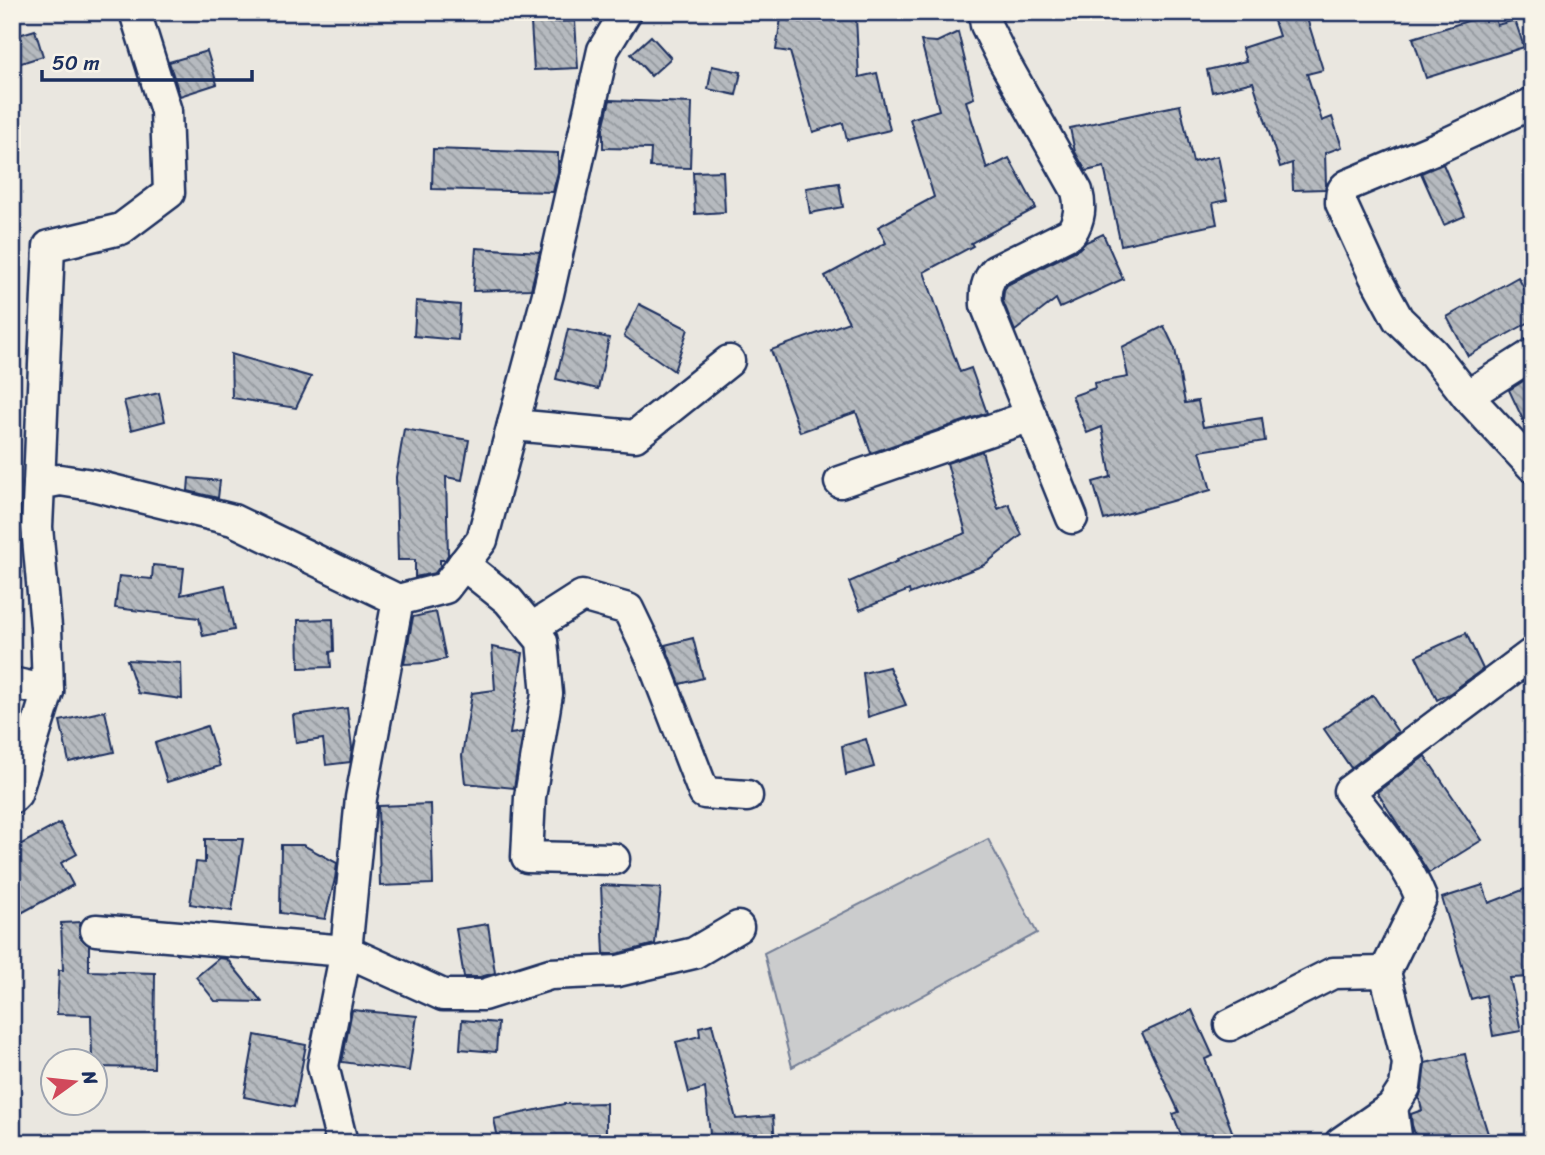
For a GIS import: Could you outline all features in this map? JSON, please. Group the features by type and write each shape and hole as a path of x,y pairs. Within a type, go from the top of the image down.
{"street":[{"path":"12,798 16,794 48,691 46,627 37,527 49,246 121,229 169,193 166,111 135,12"},
{"path":"39,484 60,480 92,485 233,520 398,600 445,588 482,540 548,294 603,50 626,12"},
{"path":"984,12 986,25 1005,64 1077,191 1080,202 1077,224 1072,233 995,271 986,286 986,305 1072,519"},
{"path":"1533,103 1439,147 1348,185 1342,192 1341,203 1374,275 1398,319 1433,353 1467,396 1533,467"},
{"path":"1467,396 1533,354"},
{"path":"513,425 635,436 729,361"},
{"path":"840,482 1031,415"},
{"path":"463,564 508,600 542,641 547,694 530,797 527,856 614,859"},
{"path":"532,628 582,596 628,609 652,659 704,793 747,796"},
{"path":"342,1143 323,1066 346,951 361,799 398,600"},
{"path":"1340,1143 1392,1107 1405,1087 1408,1063 1385,972 1421,898 1413,879 1394,850 1349,791 1533,653"},
{"path":"12,682 48,691"},
{"path":"96,930 346,951 443,995 483,995 550,974 618,971 694,953 738,927"},
{"path":"1230,1025 1333,973 1385,972"},
{"path":"1392,1107 1397,1143"}],"shaded area":[{"path":"988,839 1037,933 792,1067 764,953"}],"building":[{"path":"782,12 815,12 814,19 856,17 859,77 877,73 890,130 847,140 843,123 813,132 790,52 776,50"},
{"path":"1271,12 1305,12 1323,70 1307,74 1322,121 1332,117 1342,147 1325,153 1325,189 1293,190 1292,163 1280,167 1253,82 1212,92 1207,70 1246,61 1242,48 1279,36"},
{"path":"1493,13 1497,25 1515,20 1524,47 1426,78 1413,38"},
{"path":"575,21 578,68 534,70 531,23"},
{"path":"35,30 43,56 12,66 12,37"},
{"path":"958,32 974,98 966,101 987,169 1009,158 1036,208 924,272 960,372 971,368 987,413 871,453 856,412 800,432 771,350 849,322 825,276 886,243 878,227 934,197 910,119 939,110 921,41 937,42"},
{"path":"651,36 671,58 651,76 631,54"},
{"path":"207,51 217,84 180,96 169,62"},
{"path":"712,66 741,72 736,95 708,89"},
{"path":"610,100 692,103 690,168 650,167 651,149 603,148 603,128"},
{"path":"1180,105 1193,162 1218,156 1227,200 1213,203 1217,224 1121,245 1104,167 1086,171 1075,152 1070,128"},
{"path":"433,149 558,153 558,172 553,192 432,189"},
{"path":"1443,164 1465,216 1444,225 1421,173"},
{"path":"723,171 725,212 695,214 693,172"},
{"path":"839,183 843,207 810,213 806,188"},
{"path":"1103,234 1123,279 1060,308 1056,299 1015,331 1003,301 1007,285"},
{"path":"476,248 540,252 531,289 473,291"},
{"path":"1518,277 1533,305 1533,320 1468,356 1447,317"},
{"path":"416,301 460,305 458,340 414,336"},
{"path":"639,304 688,329 674,371 624,336"},
{"path":"1164,326 1175,349 1185,403 1198,401 1203,427 1262,418 1265,441 1200,451 1211,490 1104,520 1093,482 1111,477 1102,427 1087,433 1072,396 1095,388 1094,383 1128,377 1122,347"},
{"path":"568,329 609,338 598,389 556,379"},
{"path":"231,354 311,377 296,408 232,398"},
{"path":"1533,375 1533,441 1509,390"},
{"path":"159,393 165,421 131,430 124,401"},
{"path":"404,429 469,440 462,480 446,477 448,555 445,560 440,560 440,566 435,573 415,577 415,560 398,560 396,477"},
{"path":"982,451 998,509 1009,504 1022,535 984,565 860,610 849,582 898,561 897,559 966,533 947,463"},
{"path":"189,478 220,481 218,498 188,491"},
{"path":"153,565 184,568 181,595 225,585 234,630 203,636 199,618 115,608 119,576 152,579"},
{"path":"436,612 446,659 404,664 413,617"},
{"path":"333,619 334,651 330,652 331,667 299,668 298,620"},
{"path":"1466,633 1483,669 1437,700 1416,656"},
{"path":"693,638 703,678 680,684 665,645"},
{"path":"492,647 523,653 510,734 523,732 514,788 465,783 462,756 472,693 495,690"},
{"path":"127,660 181,663 182,699 138,693"},
{"path":"889,667 906,705 868,717 863,673"},
{"path":"1373,695 1398,732 1351,768 1324,729"},
{"path":"347,708 352,748 350,762 326,765 323,739 296,743 293,715"},
{"path":"105,711 114,752 69,762 60,721"},
{"path":"207,726 220,766 167,782 155,743"},
{"path":"866,739 874,767 846,775 842,746"},
{"path":"1425,756 1482,840 1429,873 1377,792"},
{"path":"431,804 433,884 380,886 378,806"},
{"path":"60,823 77,854 61,863 73,885 12,918 12,849"},
{"path":"205,839 243,839 232,911 190,904 196,862 205,863"},
{"path":"281,845 303,845 337,863 325,919 280,913"},
{"path":"601,885 661,888 655,944 616,954 604,954"},
{"path":"1483,885 1489,903 1533,886 1533,977 1510,978 1521,1031 1493,1036 1486,995 1471,999 1442,898"},
{"path":"81,922 80,937 89,945 89,971 155,973 154,1068 108,1067 108,1046 92,1046 91,1015 57,1014 59,970 63,970 61,923"},
{"path":"488,924 495,973 464,977 456,929"},
{"path":"219,958 227,959 262,1002 215,1001 196,977"},
{"path":"352,1010 417,1016 409,1071 342,1062"},
{"path":"1192,1010 1213,1056 1205,1059 1233,1134 1209,1143 1184,1143 1173,1114 1179,1112 1142,1033"},
{"path":"462,1020 498,1023 496,1052 460,1049"},
{"path":"712,1024 736,1119 773,1116 775,1143 711,1143 705,1088 689,1093 676,1042 700,1036 699,1027"},
{"path":"255,1035 306,1045 294,1107 244,1097"},
{"path":"1465,1054 1491,1143 1418,1143 1411,1114 1422,1110 1419,1098 1425,1063"},
{"path":"606,1103 606,1143 499,1143 494,1119 564,1104"}]}
